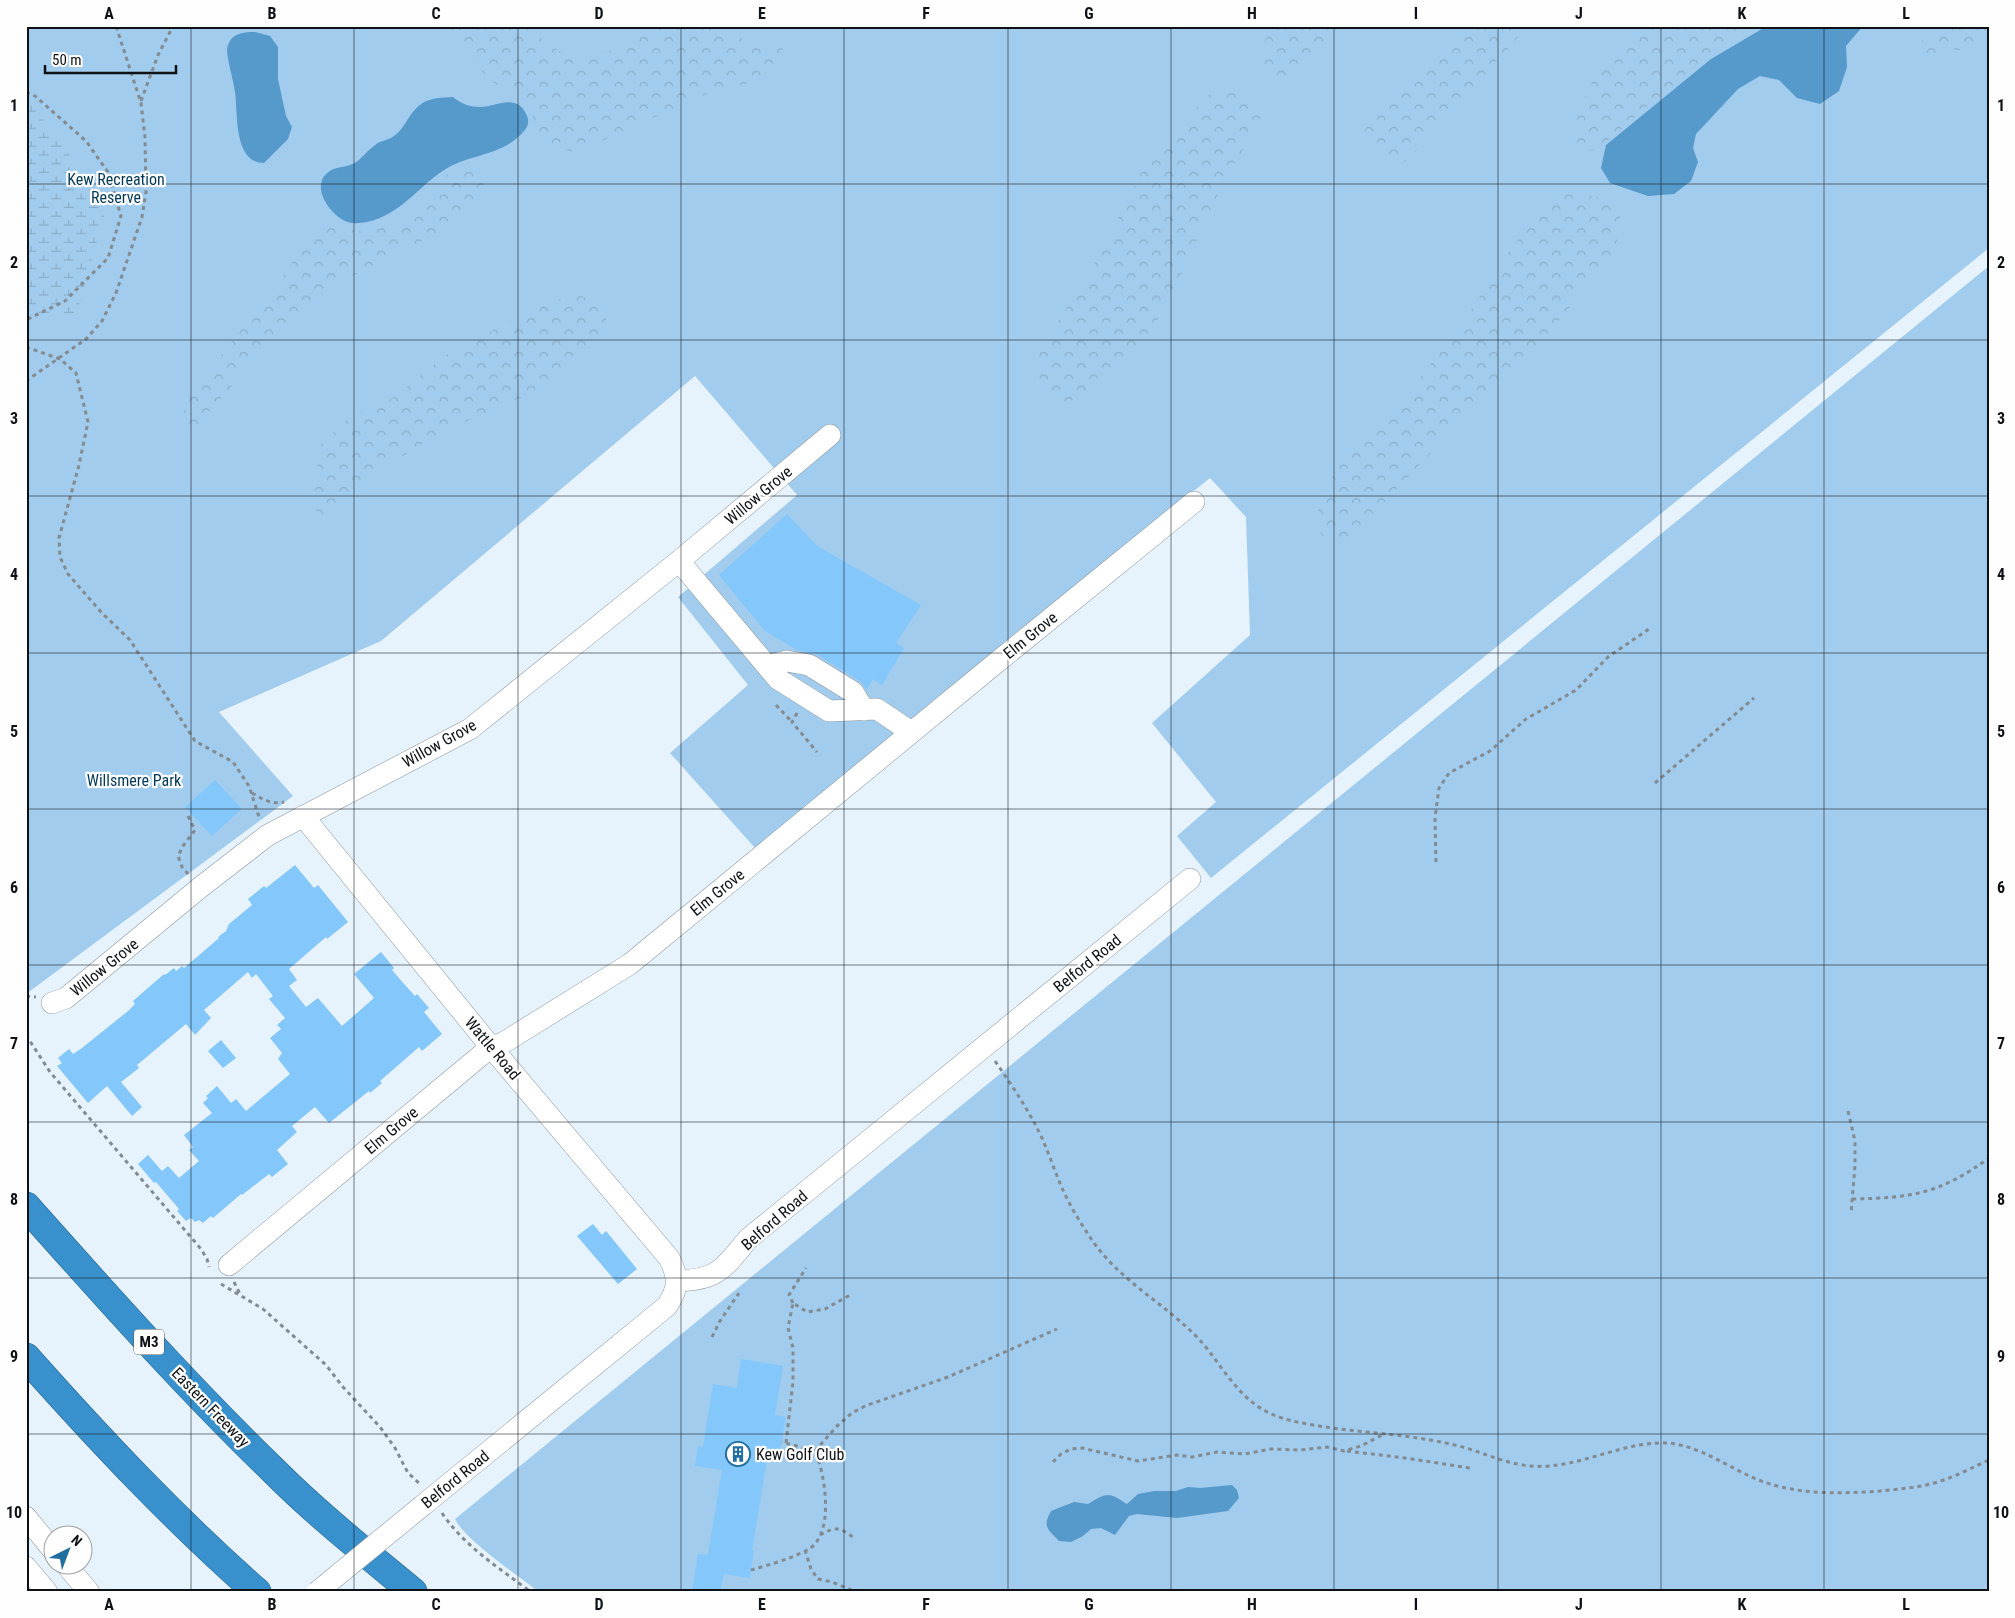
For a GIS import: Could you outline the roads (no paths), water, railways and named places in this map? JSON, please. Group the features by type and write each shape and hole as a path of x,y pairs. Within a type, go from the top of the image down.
{"highway":[{"name":"Eastern Freeway","path":"26,1206 123,1314 276,1474 347,1538 413,1592"},
{"path":"26,1358 90,1429 163,1503 257,1592"}],"street":[{"name":"Willow Grove","path":"52,1003 66,998 202,886 268,835 470,729 830,435"},
{"name":"Elm Grove","path":"229,1265 491,1047 502,1043 630,964 1194,502"},
{"path":"678,561 778,679 829,712 877,709 911,732"},
{"path":"767,666 787,662 809,665 852,692 864,710"},
{"name":"Wattle Road","path":"303,816 491,1047 669,1258 675,1268 677,1281"},
{"name":"Belford Road","path":"317,1592 667,1306 674,1295 677,1281 702,1279 716,1274 726,1266 748,1239 1190,879"},
{"path":"26,1517 42,1536"},
{"path":"26,1567 47,1592"},
{"path":"75,1576 89,1592"}],"place":[{"name":"Kew Golf Club","path":"738,1454"}],"park label":[{"name":"Kew Recreation Reserve","path":"116,188"},
{"name":"Willsmere Park","path":"134,780"}]}
